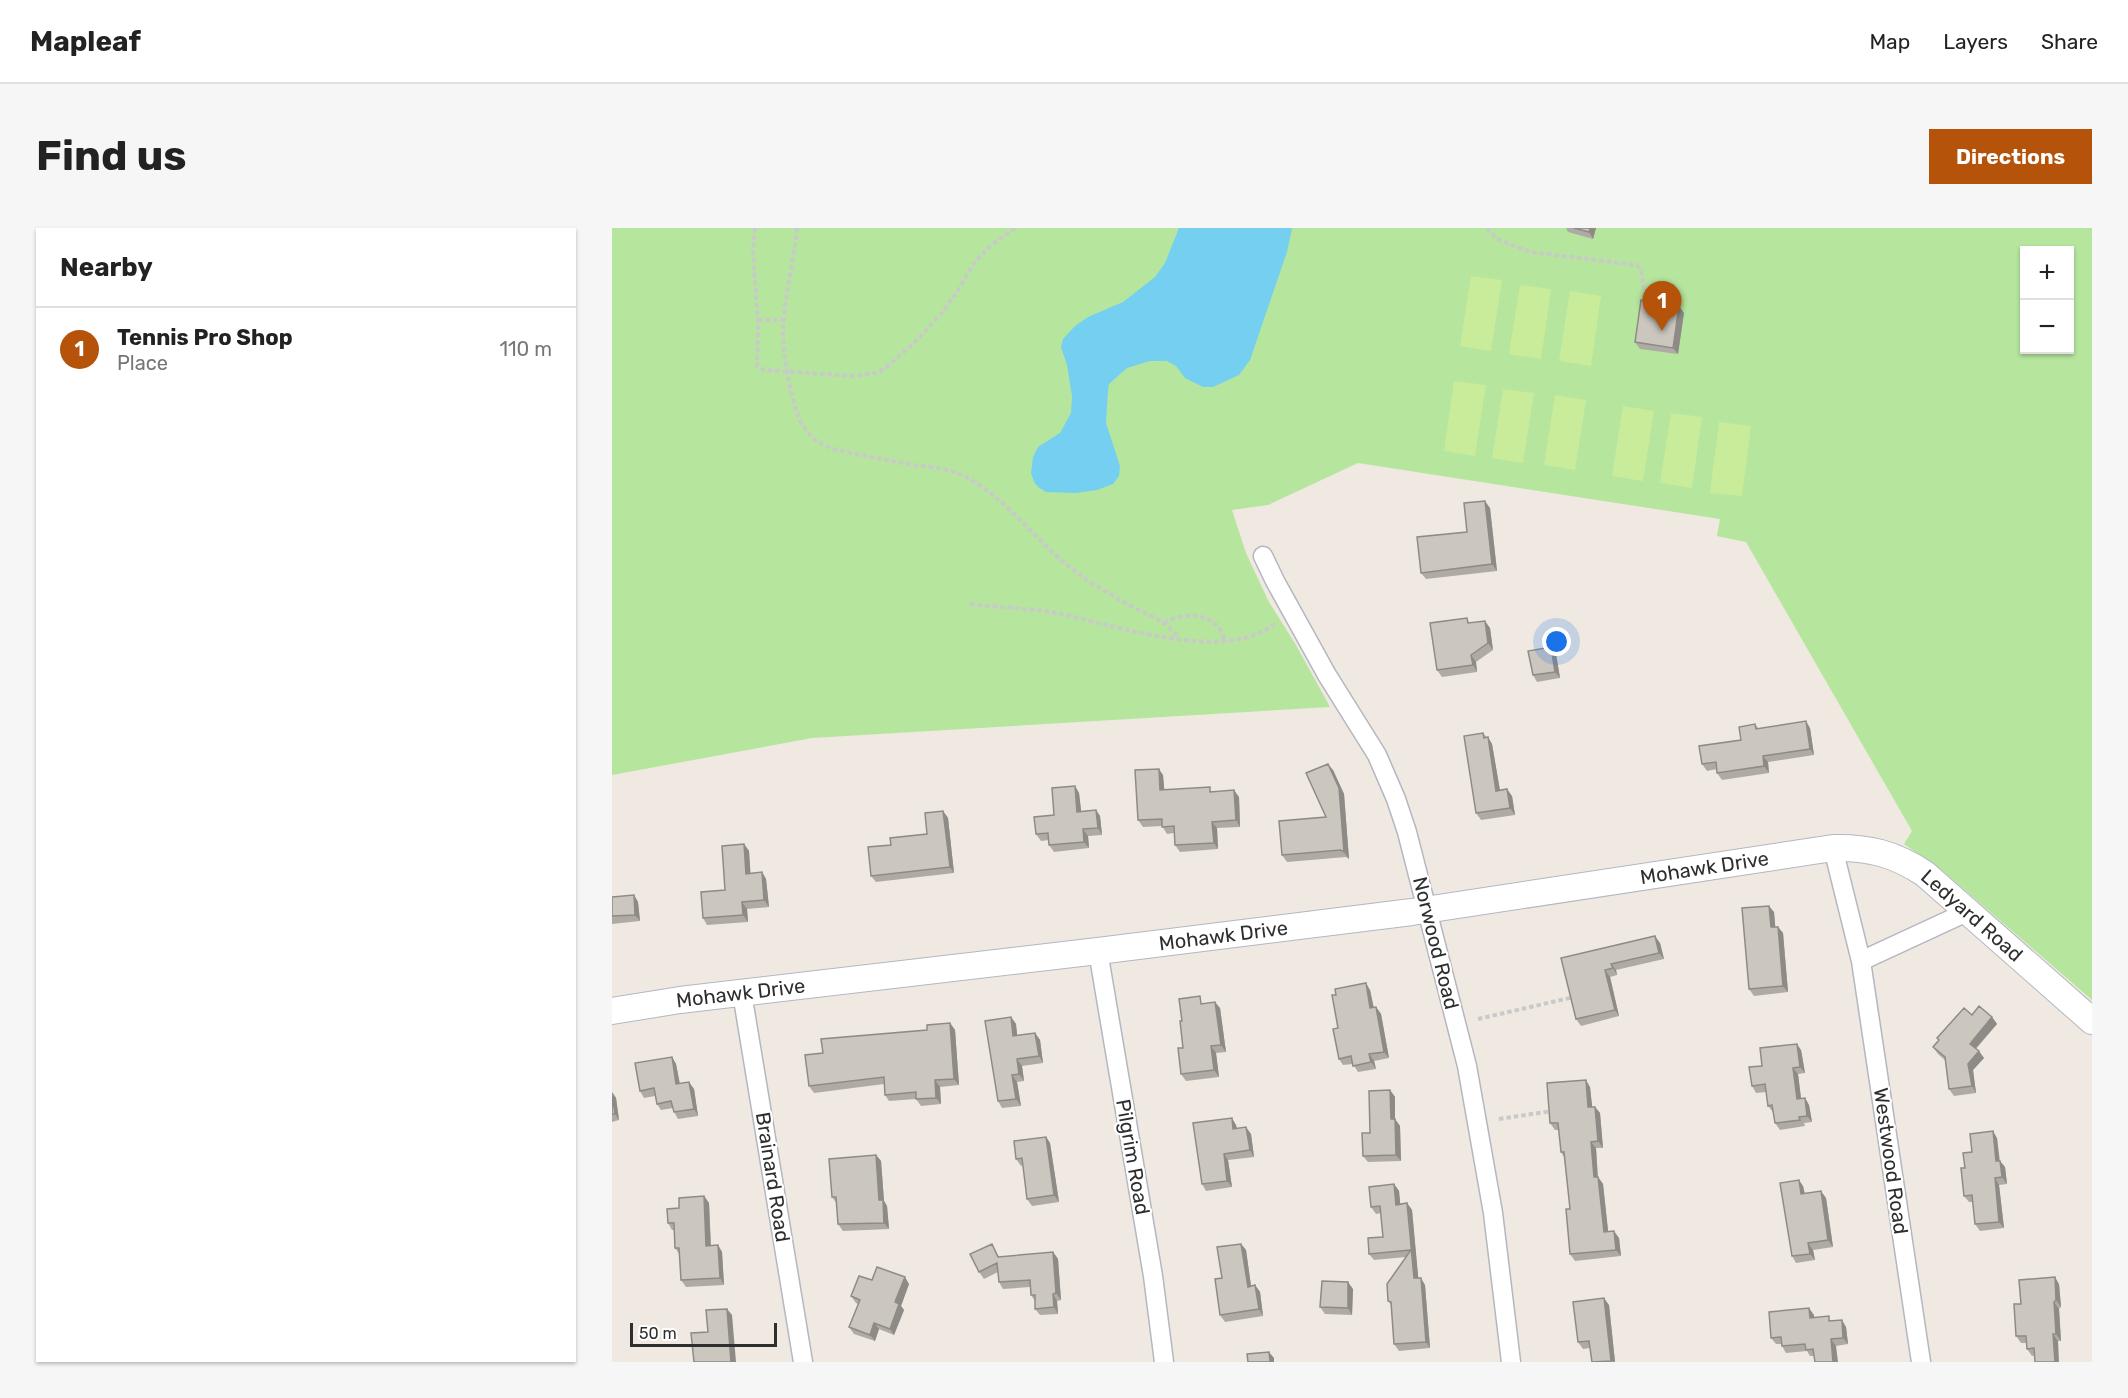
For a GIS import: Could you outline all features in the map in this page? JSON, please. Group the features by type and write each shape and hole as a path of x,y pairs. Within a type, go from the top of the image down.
{"street":[{"name":"Norwood Road","path":"1263,556 1327,675 1364,732 1389,780 1407,832 1429,910 1467,1066 1493,1213 1511,1362"},
{"name":"Mohawk Drive","path":"612,1011 680,1000 1429,910 1833,848"},
{"name":"Ledyard Road","path":"1833,848 1878,851 1906,862 1925,874 2092,1021"},
{"name":"Westwood Road","path":"1833,848 1861,961 1921,1362"},
{"path":"1861,961 1969,911"},
{"name":"Pilgrim Road","path":"1098,951 1153,1276 1164,1362"},
{"name":"Brainard Road","path":"742,993 803,1362"}],"path":[{"path":"755,228 753,251 758,320 757,366 761,370 852,376 875,373 884,369 912,345 941,314 980,256 1015,228"},
{"path":"797,228 784,320 786,370 799,421 809,436 816,442 837,450 875,459 943,469 965,476 1002,504 1080,575 1130,606 1164,623 1178,639"},
{"path":"1487,228 1497,239 1530,252 1637,265 1641,270 1645,297"},
{"path":"758,320 784,320"},
{"path":"970,604 1044,611 1134,633 1178,639 1224,640 1263,631 1275,624 1290,608"},
{"path":"1164,623 1190,616 1206,618 1220,628 1224,640"},
{"path":"1478,1019 1574,997"},
{"path":"1499,1119 1553,1111"}],"green space":[{"path":"612,228 2092,228 2092,1000 1944,872 1904,844 1912,831 1746,542 1717,536 1720,519 1358,463 1268,505 1232,510 1246,553 1269,602 1330,707 812,738 612,775"},
{"path":"1471,276 1502,280 1491,351 1460,346"},
{"path":"1520,285 1551,289 1541,359 1509,354"},
{"path":"1570,291 1601,296 1591,366 1559,361"},
{"path":"1454,381 1486,385 1475,456 1444,451"},
{"path":"1503,389 1534,393 1523,463 1492,458"},
{"path":"1555,395 1586,400 1575,470 1544,465"},
{"path":"1623,406 1654,411 1643,481 1612,476"},
{"path":"1671,413 1702,417 1692,488 1660,483"},
{"path":"1719,422 1751,426 1742,496 1710,493"}],"water":[{"path":"1179,228 1292,228 1287,252 1250,360 1239,375 1213,387 1203,387 1185,378 1176,366 1167,361 1150,361 1127,368 1109,384 1108,390 1106,423 1120,466 1119,476 1113,484 1097,490 1076,493 1046,492 1034,482 1031,473 1033,457 1038,447 1060,433 1071,413 1072,396 1067,365 1061,347 1063,339 1075,326 1088,317 1123,302 1155,277 1165,263"}],"building":[{"path":"1574,228 1590,228 1589,232"},
{"path":"1641,300 1679,306 1673,348 1635,342"},
{"path":"1485,501 1492,564 1421,573 1417,537 1467,532 1464,503"},
{"path":"1467,618 1468,623 1485,621 1488,643 1471,655 1473,665 1437,670 1430,623"},
{"path":"1551,647 1555,672 1533,675 1528,651"},
{"path":"1806,721 1810,749 1763,756 1764,766 1717,773 1716,762 1702,764 1699,746 1741,740 1739,727 1755,724 1756,729"},
{"path":"1483,733 1484,738 1488,737 1496,791 1507,789 1510,808 1476,813 1464,736"},
{"path":"1328,764 1339,788 1344,852 1341,850 1282,855 1279,821 1326,817 1306,773"},
{"path":"1159,769 1160,790 1210,787 1210,792 1234,790 1236,820 1212,822 1214,843 1175,845 1174,826 1162,827 1162,819 1138,820 1135,770"},
{"path":"1075,786 1077,812 1096,810 1098,828 1083,829 1084,842 1049,845 1048,833 1036,834 1034,817 1054,815 1052,788"},
{"path":"943,811 950,867 871,876 868,847 891,845 890,838 927,834 925,813"},
{"path":"744,844 746,874 762,872 764,900 742,902 743,915 703,918 701,892 725,890 722,846"},
{"path":"634,895 635,915 612,916 612,897"},
{"path":"1769,906 1771,927 1778,927 1783,986 1749,989 1742,908"},
{"path":"1655,936 1659,953 1611,964 1613,968 1605,970 1615,1010 1576,1019 1561,958"},
{"path":"1366,983 1370,1008 1376,1007 1384,1052 1369,1054 1371,1062 1353,1066 1351,1056 1339,1059 1333,1029 1338,1028 1332,995 1336,995 1335,989"},
{"path":"1200,996 1201,1004 1215,1002 1221,1045 1211,1046 1214,1070 1181,1074 1178,1048 1183,1048 1179,999"},
{"path":"1979,1006 1992,1017 1970,1044 1979,1051 1968,1064 1972,1086 1949,1089 1945,1057 1933,1047 1939,1040 1937,1038 1964,1008 1972,1015"},
{"path":"1011,1017 1013,1036 1035,1033 1039,1056 1017,1059 1019,1074 1012,1075 1016,1099 998,1101 985,1021"},
{"path":"950,1023 954,1079 935,1080 936,1098 916,1099 916,1092 885,1095 884,1077 809,1086 805,1055 823,1053 821,1039 927,1030 927,1025"},
{"path":"1797,1044 1800,1067 1793,1068 1797,1099 1805,1098 1807,1116 1799,1117 1800,1120 1775,1123 1772,1105 1768,1106 1765,1084 1752,1086 1749,1067 1762,1066 1760,1048"},
{"path":"672,1057 676,1084 689,1082 694,1109 674,1112 671,1101 657,1104 654,1088 640,1091 635,1063"},
{"path":"1586,1080 1588,1107 1595,1107 1598,1141 1591,1142 1594,1177 1598,1177 1604,1232 1614,1231 1616,1250 1570,1254 1566,1209 1570,1209 1564,1152 1561,1152 1558,1123 1550,1123 1547,1083"},
{"path":"1390,1090 1391,1119 1395,1119 1396,1155 1363,1156 1362,1133 1370,1133 1369,1091"},
{"path":"612,1096 615,1114 612,1114"},
{"path":"1232,1118 1233,1129 1246,1127 1250,1150 1224,1154 1227,1181 1202,1184 1193,1123"},
{"path":"1993,1131 1996,1161 2000,1161 2002,1177 1995,1178 1999,1222 1975,1224 1972,1195 1964,1196 1961,1168 1965,1168 1963,1153 1972,1152 1970,1134"},
{"path":"1046,1137 1054,1195 1027,1199 1022,1158 1016,1159 1014,1141"},
{"path":"876,1155 879,1200 883,1200 884,1223 838,1224 836,1197 832,1197 829,1159"},
{"path":"1799,1180 1801,1194 1821,1191 1828,1240 1808,1243 1810,1254 1792,1256 1780,1183"},
{"path":"1394,1184 1396,1205 1407,1203 1414,1278 1421,1278 1426,1342 1394,1344 1391,1302 1388,1301 1387,1284 1411,1250 1369,1254 1368,1238 1383,1237 1380,1206 1371,1207 1369,1187"},
{"path":"704,1196 706,1246 718,1245 720,1278 681,1280 679,1248 675,1248 674,1223 668,1223 667,1209 679,1208 679,1198"},
{"path":"992,1244 998,1257 1053,1252 1056,1293 1053,1294 1054,1307 1035,1309 1035,1295 1031,1295 1030,1280 999,1282 997,1263 979,1272 970,1254"},
{"path":"1241,1244 1248,1287 1255,1285 1259,1309 1220,1315 1215,1279 1222,1278 1217,1247"},
{"path":"877,1267 905,1277 895,1302 899,1304 890,1329 874,1323 870,1335 849,1327 860,1300 851,1296 859,1276 872,1280"},
{"path":"2055,1277 2056,1334 2053,1334 2055,1362 2035,1362 2034,1348 2027,1349 2026,1336 2016,1336 2014,1304 2021,1304 2019,1280"},
{"path":"1322,1281 1348,1282 1348,1308 1320,1307"},
{"path":"1604,1298 1611,1361 1592,1362 1589,1341 1578,1342 1573,1302"},
{"path":"1809,1308 1810,1318 1829,1316 1829,1321 1842,1320 1843,1338 1831,1339 1833,1362 1815,1362 1813,1349 1806,1350 1805,1344 1782,1346 1781,1337 1771,1338 1769,1312"},
{"path":"727,1309 731,1362 694,1362 691,1333 708,1332 706,1310"},
{"path":"1269,1352 1270,1362 1248,1362 1247,1354"}],"place":[{"name":"Tennis Pro Shop","path":"1662,331"}]}
